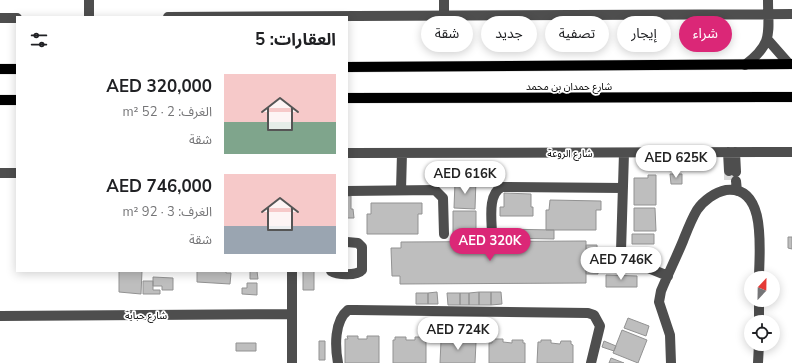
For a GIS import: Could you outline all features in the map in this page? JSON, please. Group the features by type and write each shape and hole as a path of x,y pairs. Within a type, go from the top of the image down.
{"main road":[{"name":"شارع حمدان بن محمد","path":"348,67 791,64"},
{"path":"0,69 16,69"},
{"name":"شارع حمدان بن محمد","path":"348,98 792,97"},
{"path":"0,100 16,100"}],"street":[{"path":"89,0 89,16"},
{"path":"444,0 444,15"},
{"path":"744,65 758,54 768,40 768,0"},
{"path":"306,16 792,14"},
{"path":"0,18 16,18"},
{"path":"768,40 791,64"},
{"path":"732,152 733,181 750,200 758,215 759,271"},
{"name":"شارع الروعة","path":"348,153 792,152"},
{"path":"401,190 402,153"},
{"path":"624,153 621,247 623,255 629,260 668,276"},
{"path":"0,173 16,173"},
{"path":"671,363 670,335 660,302 661,291 697,210 733,181"},
{"path":"492,235 492,197 496,191 502,187 623,188"},
{"path":"348,190 431,189 439,192 442,198 444,234"},
{"path":"333,272 355,274 362,270 362,247 358,243 348,242"},
{"path":"292,272 292,363"},
{"path":"338,363 337,350 340,318 348,310 356,310 588,313 594,315 600,326 591,363"},
{"name":"شارع حباية","path":"0,316 292,314"},
{"path":"758,351 758,363"}],"building":[{"path":"670,174 682,174 682,184 671,184"},
{"path":"648,175 656,175 656,205 634,205 634,178 648,178"},
{"path":"468,178 476,179 475,209 454,208 455,182 468,182"},
{"path":"504,193 531,194 533,216 500,216 500,207 504,207"},
{"path":"348,196 351,196 351,209 353,209 354,218 348,218"},
{"path":"550,200 601,201 601,210 596,210 596,230 546,230 546,210 549,210"},
{"path":"371,203 422,203 422,214 418,214 418,234 367,234 367,214 371,214"},
{"path":"634,208 655,208 656,231 634,231"},
{"path":"453,211 476,211 476,235 453,235"},
{"path":"501,229 554,230 554,239 501,238"},
{"path":"632,234 654,234 654,244 632,244"},
{"path":"788,237 792,237 792,249 788,248"},
{"path":"586,241 586,283 400,284 400,276 392,276 391,248 401,248 401,242"},
{"path":"586,245 597,245 598,274 586,274"},
{"path":"119,272 142,272 141,294 119,292"},
{"path":"197,272 231,273 230,284 197,282"},
{"path":"250,272 257,272 258,279 250,279"},
{"path":"303,272 314,272 314,290 303,290"},
{"path":"606,275 637,276 637,287 606,287"},
{"path":"153,277 173,278 173,290 162,290 162,286 153,286"},
{"path":"143,281 153,281 153,290 160,290 160,294 143,294"},
{"path":"247,283 257,283 257,295 242,294 242,288 247,288"},
{"path":"437,292 438,304 428,304 428,293"},
{"path":"479,292 479,305 469,305 469,293"},
{"path":"479,292 491,292 491,305 479,305"},
{"path":"491,292 501,292 502,304 491,305"},
{"path":"416,293 428,293 428,304 416,304"},
{"path":"447,293 460,293 460,305 448,305"},
{"path":"460,293 469,293 469,305 460,305"},
{"path":"628,318 649,326 646,336 624,328"},
{"path":"622,330 647,340 638,363 613,353"},
{"path":"347,336 358,336 358,339 367,339 367,336 379,336 379,363 345,363 345,339 348,339"},
{"path":"395,337 406,337 406,340 415,340 415,337 426,337 426,363 393,363 393,340 395,340"},
{"path":"445,337 454,338 454,341 463,341 463,337 474,338 474,341 476,342 475,363 440,363 441,341 445,341"},
{"path":"492,339 503,339 503,342 512,343 512,340 523,340 523,343 525,343 525,363 489,363 489,343 492,343"},
{"path":"541,340 551,340 551,343 560,344 561,341 571,341 571,344 573,345 573,363 537,363 538,342 541,342"},
{"path":"319,341 325,341 325,360 319,360"},
{"path":"604,341 616,346 614,351 602,347"},
{"path":"236,343 256,343 256,351 236,351"},
{"path":"611,358 624,363 609,363"}],"tunnel":[{"path":"729,171 729,180"}]}
